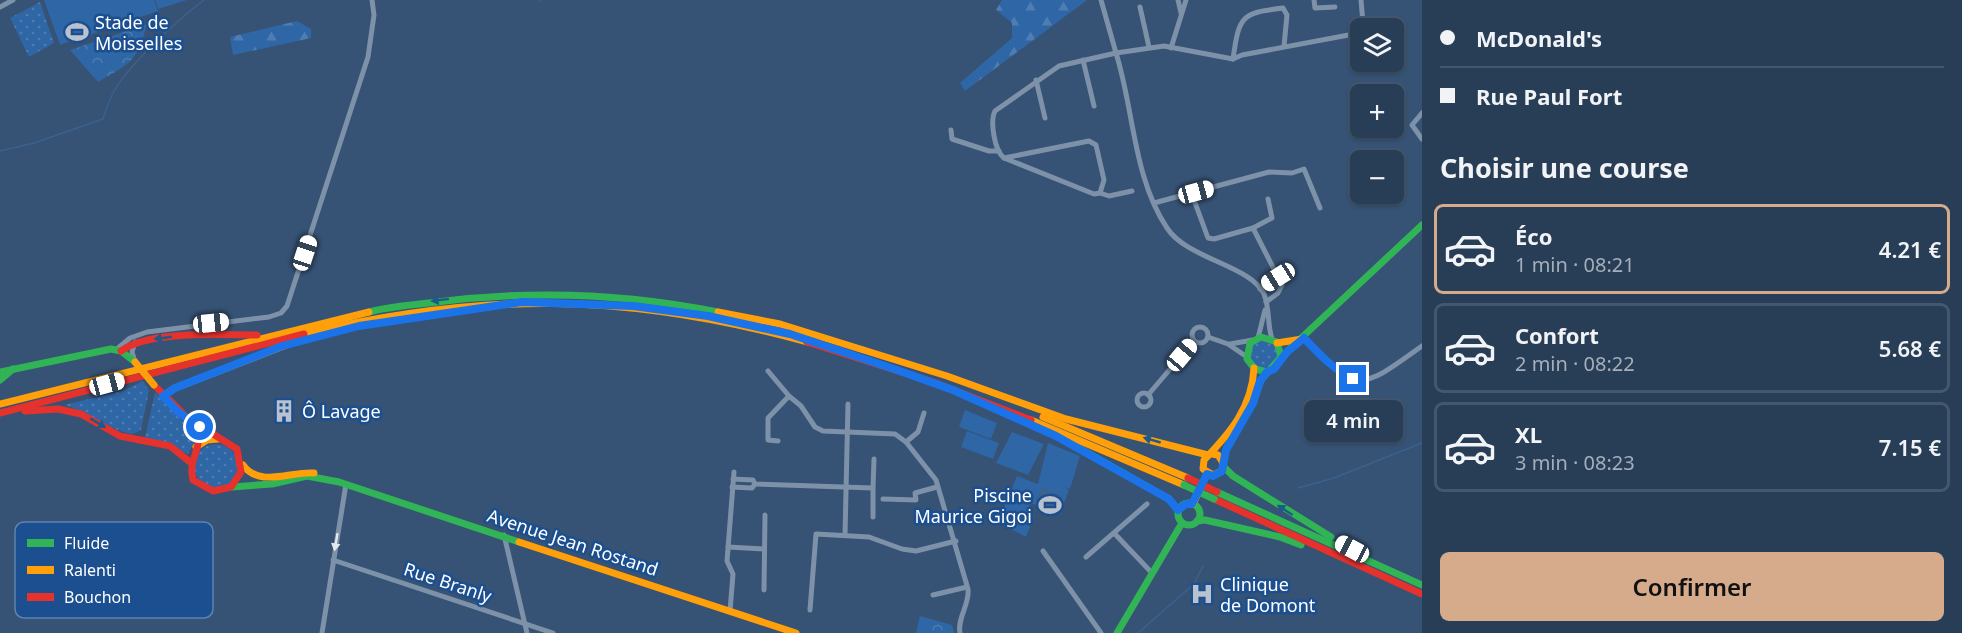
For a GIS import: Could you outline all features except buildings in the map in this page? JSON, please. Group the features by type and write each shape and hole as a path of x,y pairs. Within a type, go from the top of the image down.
{"main road":[{"path":"1207,474 1216,475 1223,465 1228,444 1253,403 1259,384 1267,372 1274,369 1281,357 1304,338 1422,225"},
{"path":"0,404 262,336 370,311 440,300 518,294 581,294 644,299 719,310 810,332 1066,419 1210,455 1218,455 1233,476 1308,525 1422,585"},
{"path":"163,396 175,388 303,340 393,320 522,302"},
{"path":"0,414 348,323 425,310 522,302 633,306 708,316 800,337 953,390 1186,482"},
{"path":"0,372 119,350 135,343 191,336 253,333 262,336"},
{"path":"1207,474 1202,466 1220,446 1249,398 1253,386 1254,368 1247,357 1247,349 1256,339 1274,341 1304,338"},
{"path":"1274,341 1281,357"},
{"path":"119,350 135,362 163,396 178,412 196,430 198,440 190,462 193,480 199,486 215,492 232,487 240,478 243,465 237,449 178,412"},
{"path":"870,351 1030,412 1410,579"},
{"path":"1254,368 1267,372"},
{"path":"0,380 13,369"},
{"path":"953,390 1072,444 1169,499 1178,510 1178,518 1182,523 1189,525 1205,520 1280,537 1404,586"},
{"path":"0,414 43,409 66,410 90,418 123,437 170,446 190,462"},
{"path":"196,448 207,440 221,439"},
{"name":"Avenue Jean Rostand","path":"243,465 247,474 257,478 303,471 504,535 730,611 782,631 796,633"},
{"path":"1192,504 1207,474"},
{"name":"Avenue Jean Rostand","path":"232,487 272,484 307,476 342,483"},
{"path":"1216,495 1422,594"},
{"path":"1178,510 1186,504 1192,504 1199,512 1197,521"},
{"path":"1117,633 1182,523"}],"street":[{"path":"0,6 13,0"},
{"path":"119,350 140,333 269,317 281,312 287,306 368,57 374,15 372,0"},
{"path":"1101,0 1154,203 1167,228 1180,243 1230,267 1260,289 1266,302 1274,341"},
{"path":"1178,0 1182,15"},
{"path":"1171,48 1186,0"},
{"path":"1314,0 1314,8 1335,7"},
{"path":"1361,0 1363,18"},
{"path":"1140,7 1149,47"},
{"path":"1233,59 1235,41 1243,19 1253,12 1283,8 1287,15 1284,46"},
{"path":"1132,191 1109,196 1094,194 1004,158 999,151 992,118 995,111 1059,66 1116,52 1149,47 1171,48 1233,59 1284,46 1350,35"},
{"path":"1083,60 1094,106"},
{"path":"1036,80 1045,118"},
{"path":"1422,113 1412,125 1422,139"},
{"path":"951,130 952,139 989,151 999,151"},
{"path":"1004,158 1089,141 1096,145 1104,180 1100,193"},
{"path":"1154,203 1269,172 1292,173 1304,169 1320,208"},
{"path":"1194,200 1208,237 1214,239 1253,228 1272,218 1268,199"},
{"path":"1228,344 1256,339 1263,325 1266,302 1281,290 1278,277 1253,228"},
{"path":"1260,289 1278,277"},
{"path":"191,325 191,336"},
{"path":"1194,341 1192,332 1198,326 1206,328 1208,337"},
{"path":"135,362 132,352 140,333"},
{"path":"1194,341 1204,342 1208,337"},
{"path":"1208,337 1228,344 1247,357"},
{"path":"1304,338 1340,372 1364,381 1378,377 1422,346"},
{"path":"1148,395 1194,341"},
{"path":"768,371 789,396 801,405 815,427 823,431 895,434 906,442 936,480 956,541 969,595 959,627 960,633"},
{"path":"778,441 768,440 768,418 789,396"},
{"path":"845,535 848,404"},
{"path":"906,442 918,432 924,413"},
{"path":"873,517 874,459"},
{"path":"730,611 733,574 727,561 734,476 753,480 755,484"},
{"path":"322,633 342,483"},
{"path":"732,487 752,488 755,484 873,488"},
{"path":"883,499 916,500 915,493 937,487"},
{"path":"1086,557 1147,504"},
{"path":"764,590 765,515"},
{"path":"1114,533 1152,573"},
{"path":"810,610 816,534 869,537 902,549 916,551 956,541"},
{"path":"504,535 527,633"},
{"path":"728,547 764,549"},
{"path":"1043,551 1101,633"},
{"name":"Rue Branly","path":"333,560 553,633"},
{"path":"933,595 967,587"}],"green space":[{"name":"Stade de Moisselles","path":"44,0 154,0 158,11 60,45"},
{"path":"155,0 187,0 158,9"},
{"path":"1002,0 1087,0 965,91 960,83 1012,38 1012,23 996,10"},
{"path":"40,2 54,43 29,57 10,18"},
{"path":"297,21 311,29 311,38 233,55 230,37"},
{"path":"147,24 140,46 132,60 98,82 70,50"},
{"path":"1264,340 1274,344 1278,354 1274,364 1264,368 1254,364 1250,354 1254,344"},
{"path":"143,381 149,391 141,430 133,434 118,430 64,405 123,391"},
{"path":"155,392 195,434 194,443 188,454 145,438"},
{"path":"965,410 997,423 991,439 959,427"},
{"path":"967,431 999,443 993,459 961,447"},
{"path":"1012,432 1044,444 1028,475 996,463"},
{"name":"Piscine Maurice Gigoi","path":"1048,443 1080,456 1070,489 1065,487 1069,490 1060,514 1031,503 1027,513 1034,516 1026,537 998,522 1017,476 1038,484"},
{"path":"216,444 231,451 238,466 231,481 216,488 201,481 194,466 201,451"},
{"path":"920,616 952,625 954,633 916,633"}],"shaded area":[{"path":"1041,488 1063,496 1058,510 1036,501"}],"waterway":[{"path":"0,151 34,143 103,119 113,93 141,57 204,0"},
{"path":"1298,488 1334,478 1422,443"},
{"path":"1138,633 1194,584 1203,566"}],"traffic: fast":[{"path":"1281,357 1422,225"},
{"path":"369,312 472,298 542,295 613,297 718,312"},
{"path":"1223,463 1227,447 1253,403 1261,380 1281,357 1277,342 1261,337 1250,343 1247,359 1255,369 1267,372"},
{"path":"0,372 111,349 121,351 135,362"},
{"path":"0,380 13,369"},
{"path":"1065,440 1169,499 1178,510"},
{"path":"1224,467 1233,476 1331,537"},
{"path":"232,487 272,484 307,476 339,482 519,542"},
{"path":"1184,485 1214,499"},
{"path":"1217,492 1422,585"},
{"path":"1189,503 1197,506 1200,514 1197,522 1189,525 1181,522 1178,514 1181,506 1189,503"},
{"path":"1197,521 1205,520 1280,537 1301,545"},
{"path":"1117,633 1182,523"}],"traffic: slow":[{"path":"304,334 369,320 433,310 495,305 556,304 617,307 679,314 807,342"},
{"path":"0,404 369,312"},
{"path":"718,312 780,324 947,376 1066,419 1208,455"},
{"path":"1277,343 1302,339"},
{"path":"163,396 175,388 294,342"},
{"path":"135,362 154,385"},
{"path":"1212,454 1218,455 1223,463 1222,471 1213,475 1203,469 1204,460 1231,430 1244,408 1254,368"},
{"path":"1043,417 1188,478"},
{"path":"1031,420 1184,485"},
{"path":"196,447 207,440 218,439"},
{"path":"243,465 250,472 266,477 314,473"},
{"path":"1193,504 1207,474"},
{"path":"519,542 796,633"}],"traffic: jam":[{"path":"0,413 304,334"},
{"path":"121,351 133,344 167,337 257,335"},
{"path":"807,342 933,382 1031,420"},
{"path":"154,385 182,412 189,420 194,429 198,444 192,466 193,480 213,491 231,487 241,472 237,449 178,412"},
{"path":"25,411 58,409 81,414 120,436 170,446 190,462"},
{"path":"1188,478 1217,492"},
{"path":"1214,499 1422,594"}],"place":[{"name":"Stade de Moisselles","path":"77,32"},
{"name":"Ô Lavage","path":"284,411"},
{"name":"Piscine Maurice Gigoi","path":"1050,505"},
{"name":"Clinique de Domont","path":"1202,594"}],"route":[{"path":"200,427 178,412 163,396 175,388 303,340 359,326 439,312 522,302 633,306 708,316 790,334 953,390 1072,444 1169,499 1178,510 1182,505 1192,504 1207,474 1213,476 1222,471 1228,444 1253,403 1260,381 1267,372 1280,363 1281,357 1304,338 1321,357 1353,379"}]}
